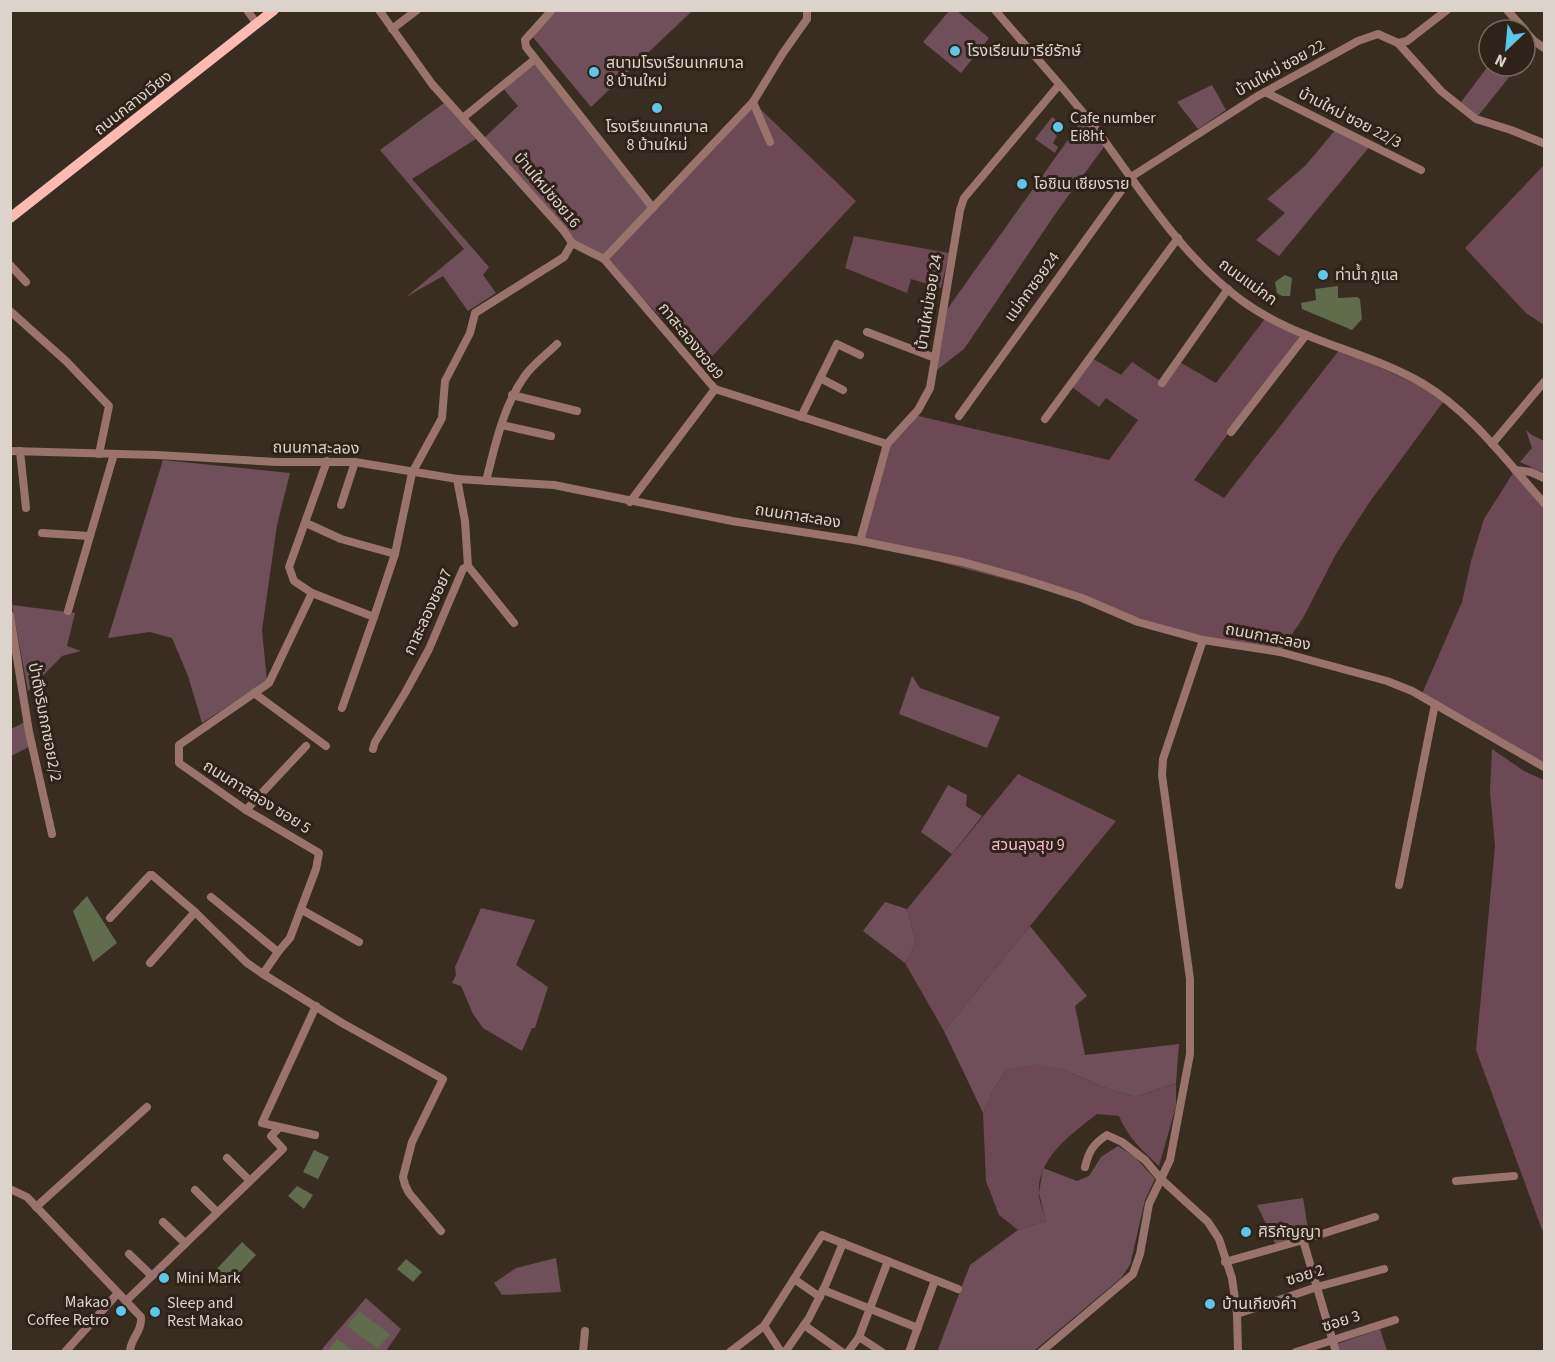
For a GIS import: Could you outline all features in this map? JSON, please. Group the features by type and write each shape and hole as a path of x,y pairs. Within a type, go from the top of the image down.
{"main road":[{"name":"ถนนกลางเวียง","path":"10,218 274,10"}],"street":[{"path":"247,10 257,24"},
{"name":"บ้านใหม่ซอย16","path":"379,10 432,84 464,117 572,243 564,257 475,313 471,333 445,381 442,418 412,473"},
{"path":"392,29 417,10"},
{"path":"572,243 604,259 753,102 771,71 807,19 807,10"},
{"name":"ถนนแม่กก","path":"995,10 1091,123 1202,266 1242,300 1275,320 1347,352 1367,357 1420,382 1446,398 1492,444 1545,503"},
{"path":"1447,10 1407,41 1398,43 1441,91 1476,119 1543,143"},
{"path":"548,12 525,40 526,47 653,208"},
{"name":"บ้านใหม่ ซอย 22","path":"1131,177 1217,120 1358,41 1378,34 1398,43"},
{"path":"464,117 535,59"},
{"name":"บ้านใหม่ซอย 24","path":"860,540 887,444 918,410 930,388 960,210 964,198 1059,85"},
{"name":"บ้านใหม่ ซอย 22/3","path":"1265,92 1421,170"},
{"path":"753,102 770,142"},
{"name":"แม่กกซอย24","path":"959,416 1131,177"},
{"path":"1045,419 1178,238"},
{"name":"กาสะลองซอย9","path":"604,259 715,389 630,501"},
{"path":"10,265 26,282"},
{"path":"1162,383 1228,289"},
{"path":"10,311 66,361 109,406 99,454"},
{"path":"867,332 935,358"},
{"path":"1231,432 1306,335"},
{"path":"486,481 496,441 512,395 525,375 557,344"},
{"path":"801,417 837,344 860,355"},
{"path":"820,378 843,390"},
{"path":"1492,444 1545,382"},
{"path":"715,389 887,444"},
{"path":"512,395 577,411"},
{"path":"502,426 551,436"},
{"path":"15,451 26,508"},
{"name":"ถนนกาสะลอง","path":"15,451 276,462 355,462 456,479 554,485 732,520 860,540 963,562 1020,578 1082,598 1138,622 1203,640 1280,652 1395,684 1435,704 1545,767"},
{"path":"68,611 114,454"},
{"path":"327,461 289,567 294,581 312,593 374,616"},
{"path":"341,505 355,462"},
{"path":"1515,470 1531,472 1545,478"},
{"path":"342,708 394,554 412,473"},
{"name":"กาสะลองซอย7","path":"373,749 429,649 464,569 468,566 465,521 456,479"},
{"path":"306,523 341,539 394,554"},
{"path":"42,533 89,536"},
{"path":"468,566 514,623"},
{"name":"ถนนกาสลอง ซอย 5","path":"262,974 290,938 316,869 319,853 246,810 179,763 179,745 269,683 312,593"},
{"name":"ป่าตึงริมกกซอย2/2","path":"10,615 29,732 52,834"},
{"path":"1041,1352 1133,1274 1140,1254 1149,1204 1170,1160 1190,1054 1190,979 1161,775 1163,759 1203,640"},
{"path":"254,693 326,746"},
{"path":"1400,885 1435,704"},
{"path":"246,810 306,746"},
{"path":"110,918 150,874 262,974 342,1023 443,1079 412,1142 404,1177 409,1193 441,1231"},
{"path":"211,897 278,952"},
{"path":"302,910 359,942"},
{"path":"150,963 195,912"},
{"path":"315,1135 262,1123 316,1006"},
{"path":"36,1207 147,1107"},
{"path":"126,1301 283,1149 271,1136 277,1130"},
{"path":"1085,1167 1089,1151 1095,1142 1107,1135 1122,1142 1145,1160 1161,1179 1208,1222 1219,1239 1232,1278 1238,1352"},
{"path":"228,1158 250,1181"},
{"path":"1456,1181 1514,1176"},
{"path":"10,1189 27,1197 141,1317 141,1327 130,1347 130,1352"},
{"path":"195,1190 217,1212"},
{"path":"1225,1262 1376,1217"},
{"path":"163,1222 185,1244"},
{"path":"730,1352 764,1326 822,1235 958,1289"},
{"path":"1303,1240 1336,1352"},
{"path":"764,1326 783,1352 804,1325 822,1294 843,1243"},
{"path":"129,1254 152,1276"},
{"path":"848,1352 859,1337 888,1261"},
{"name":"ซอย 2","path":"1236,1314 1317,1287 1384,1269"},
{"path":"794,1279 822,1294 871,1308 918,1328"},
{"path":"909,1352 935,1280"},
{"path":"64,1352 118,1293"},
{"name":"ซอย 3","path":"1296,1352 1395,1320"},
{"path":"804,1325 842,1352"},
{"path":"583,1352 585,1331"},
{"path":"859,1337 882,1352"}],"shaded area":[{"name":"สนามโรงเรียนเทศบาล 8 บ้านใหม่","path":"557,11 692,11 591,107 532,36"},
{"path":"949,11 957,11 989,38 961,73 923,42"},
{"path":"535,59 653,208 604,259 572,243 483,139 518,106 501,86"},
{"path":"1479,78 1508,78 1478,116 1461,102"},
{"path":"1212,85 1226,110 1198,129 1177,102"},
{"path":"444,103 476,139 412,179 489,267 483,275 496,293 468,311 443,276 406,297 464,249 380,150"},
{"path":"1085,116 1106,144 1058,210 964,349 933,373 943,315"},
{"path":"1052,117 1056,120 1050,129 1057,136 1053,143 1058,147 1055,153 1035,139"},
{"path":"1336,129 1370,146 1279,256 1256,240 1285,213 1267,199 1306,165"},
{"path":"1285,275 1292,278 1290,296 1277,293 1275,282"},
{"path":"1338,286 1338,298 1357,297 1360,299 1362,319 1352,330 1302,309 1301,303 1316,300 1315,289"},
{"path":"1526,430 1544,441 1544,473 1520,462 1532,448"},
{"path":"163,460 290,473 277,525 262,630 267,681 202,723 188,676 172,638 150,632 108,638"},
{"path":"12,605 75,613 67,646 81,651 62,656 28,691"},
{"path":"912,676 920,688 1000,717 987,748 899,714"},
{"path":"25,722 29,747 11,756 11,729"},
{"path":"948,785 967,795 966,806 982,816 952,854 921,832"},
{"path":"87,896 117,943 93,962 73,911"},
{"path":"885,902 907,909 916,943 905,963 863,931"},
{"path":"481,908 535,920 516,965 548,987 535,1028 532,1028 522,1051 483,1028 473,1014 461,986 452,983 456,975 455,967"},
{"path":"1030,926 1087,996 1075,1006 1085,1055 1179,1044 1176,1083 1135,1097 1103,1087 1065,1070 1036,1065 1006,1070 983,1113 944,1031"},
{"path":"1118,1146 1135,1157 1155,1179 1145,1200 1130,1265 1121,1278 1034,1351 937,1352 970,1265 1018,1230 1046,1221 1039,1193 1043,1168 1077,1181 1089,1176 1101,1157"},
{"path":"314,1150 329,1157 318,1179 303,1172"},
{"path":"297,1186 313,1195 304,1209 288,1196"},
{"path":"1303,1198 1309,1235 1276,1245 1257,1205"},
{"path":"242,1242 256,1255 226,1287 212,1274"},
{"path":"556,1258 561,1292 502,1295 494,1283 516,1268"},
{"path":"406,1259 422,1272 413,1282 397,1269"},
{"path":"366,1298 401,1329 386,1351 325,1352 322,1349"},
{"path":"359,1311 390,1334 378,1349 347,1326"},
{"path":"1380,1329 1387,1351 1340,1351 1337,1344"},
{"path":"337,1339 353,1351 329,1349"}],"green space":[{"path":"753,102 856,201 706,363 604,259"},
{"path":"1544,165 1544,325 1526,313 1465,248"},
{"path":"854,236 949,253 941,288 911,279 907,293 845,268"},
{"path":"1267,316 1302,333 1194,480 1224,498 1340,349 1446,398 1369,503 1336,554 1303,618 1280,652 1203,640 1089,601 860,541 887,444 914,415 1109,460 1138,420 1106,398 1099,407 1072,387 1090,357 1121,375 1132,362 1162,382 1178,361 1216,383"},
{"path":"1515,470 1544,503 1544,767 1421,696 1462,602 1471,561 1484,519"},
{"path":"1492,749 1524,771 1544,780 1544,1235 1476,1050 1495,846 1490,791"},
{"name":"สวนลุงสุข 9","path":"1018,774 1116,821 944,1031 905,963 916,943 907,909"},
{"path":"1036,1064 1065,1070 1103,1087 1135,1097 1176,1083 1176,1106 1159,1166 1131,1137 1119,1116 1097,1114 1087,1121 1067,1138 1043,1169 1039,1194 1046,1221 1018,1230 999,1215 986,1181 983,1113 1006,1070"}],"place":[{"name":"โรงเรียนมารีย์รักษ์","path":"955,51"},
{"name":"สนามโรงเรียนเทศบาล 8 บ้านใหม่","path":"594,72"},
{"name":"โรงเรียนเทศบาล 8 บ้านใหม่","path":"657,108"},
{"name":"Cafe number Ei8ht","path":"1058,127"},
{"name":"โอชิเน เชียงราย","path":"1022,184"},
{"name":"ท่าน้ำ ภูแล","path":"1323,275"},
{"name":"ศิริกัญญา","path":"1246,1232"},
{"name":"Mini Mark","path":"164,1278"},
{"name":"บ้านเกียงคำ","path":"1210,1304"},
{"name":"Makao Coffee Retro","path":"121,1311"},
{"name":"Sleep and Rest Makao","path":"155,1312"}]}
